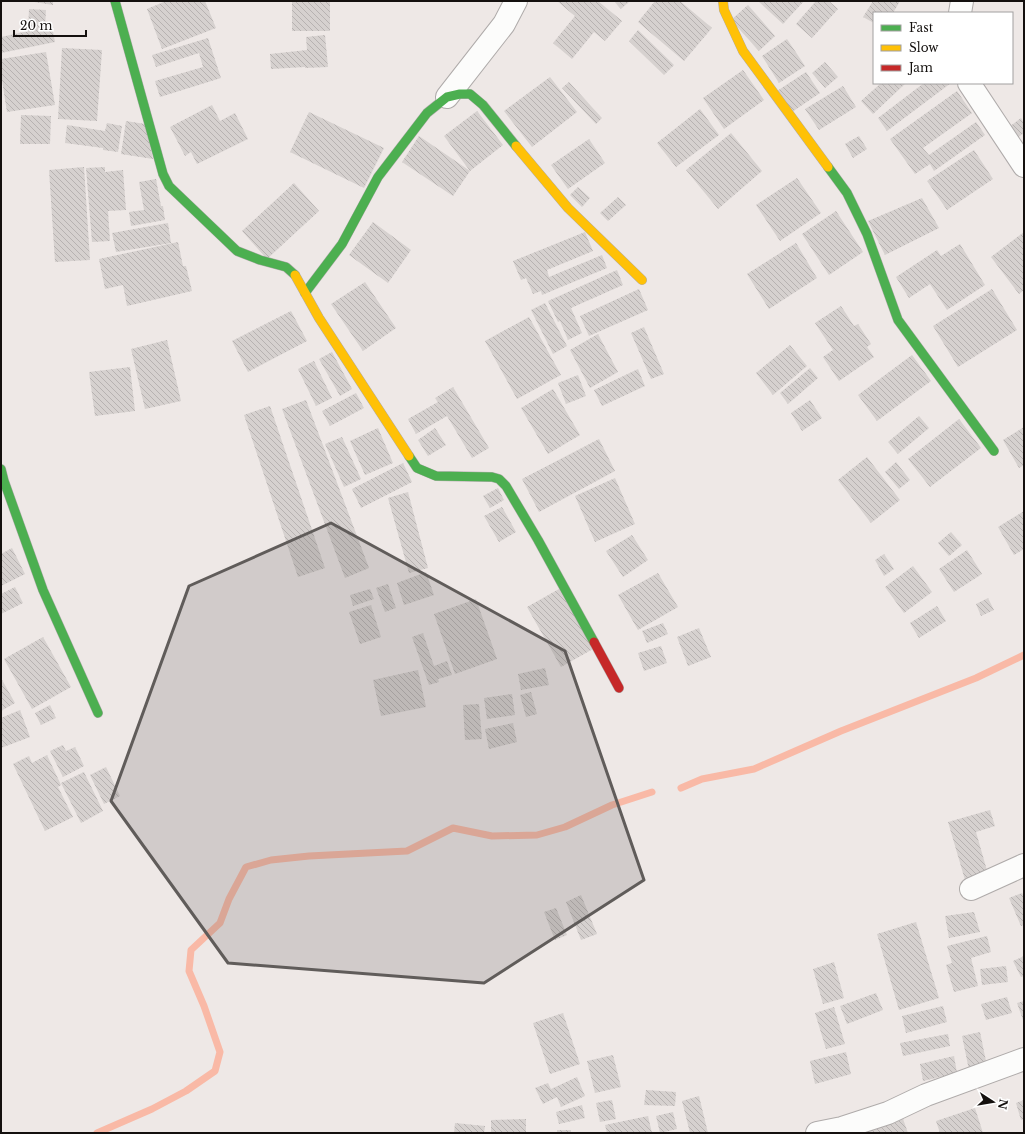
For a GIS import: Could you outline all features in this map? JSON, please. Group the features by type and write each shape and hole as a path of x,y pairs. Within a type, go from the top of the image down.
{"street":[{"path":"115,1 163,174 169,186 237,251 260,260 286,267 294,274 319,318 417,468 436,476 492,477 499,479 506,486 538,540 620,688"},
{"path":"305,293 338,249 378,177 427,113 447,97 504,24 516,1"},
{"path":"723,1 724,10 743,51 847,193 867,234 898,320 994,451"},
{"path":"960,12 962,1"},
{"path":"970,84 1024,166"},
{"path":"447,97 460,94 470,94 483,105 521,153 568,208 642,280"},
{"path":"1,469 43,590 98,713"},
{"path":"971,889 1024,865"},
{"path":"817,1133 842,1128 888,1113 926,1095 1024,1059"}],"highlighted area":[{"path":"331,523 565,651 644,880 484,983 228,963 111,801 189,586"}],"building":[{"path":"28,1 53,1 53,5"},
{"path":"166,1 205,1 216,28 162,49 147,9"},
{"path":"292,1 330,1 330,31 292,31"},
{"path":"557,1 598,1 622,21 605,41 594,32 572,59 553,43 575,16"},
{"path":"614,1 630,1 621,9"},
{"path":"655,1 680,1 712,28 684,61 638,22"},
{"path":"758,1 804,1 783,24"},
{"path":"816,1 829,1 838,9 812,38 796,24"},
{"path":"873,1 900,1 894,12 873,12 873,22 863,17"},
{"path":"748,5 775,36 759,51 731,20"},
{"path":"29,9 46,10 45,28 52,26 55,42 1,53 1,37 28,31"},
{"path":"638,30 674,65 664,75 629,41"},
{"path":"325,35 328,67 271,69 270,54 307,50 306,37"},
{"path":"208,38 221,78 160,97 155,81 203,67 199,53 156,67 152,55"},
{"path":"787,39 805,66 779,83 762,56"},
{"path":"62,48 102,50 97,121 58,119"},
{"path":"46,52 55,105 7,112 1,74 1,59"},
{"path":"825,62 838,77 825,88 812,73"},
{"path":"743,70 764,100 724,129 703,98"},
{"path":"806,72 820,93 792,112 777,91"},
{"path":"550,77 577,112 532,147 504,111"},
{"path":"569,82 602,118 596,124 562,88"},
{"path":"880,84 905,84 873,114 861,101"},
{"path":"923,84 950,84 887,131 878,118"},
{"path":"843,86 856,107 819,130 805,109"},
{"path":"957,91 972,113 923,148 929,155 976,122 985,135 934,171 930,164 915,174 890,139"},
{"path":"212,105 220,121 235,113 248,139 197,164 191,152 185,156 170,127"},
{"path":"700,109 719,135 676,167 657,143"},
{"path":"477,111 503,145 470,171 444,136"},
{"path":"309,112 384,148 364,188 290,152"},
{"path":"21,115 51,116 50,144 20,144"},
{"path":"1021,118 1024,123 1024,133 1013,141 1005,130"},
{"path":"126,121 145,124 153,159 121,154"},
{"path":"107,123 122,126 118,152 103,150 103,148 65,143 67,125 105,131"},
{"path":"731,133 762,171 718,209 686,170"},
{"path":"419,136 470,171 453,196 402,162"},
{"path":"859,136 867,149 853,158 845,144"},
{"path":"589,139 605,163 568,189 551,165"},
{"path":"974,150 993,179 947,210 927,181"},
{"path":"84,167 90,260 55,262 49,170"},
{"path":"105,167 105,172 123,170 126,210 108,211 110,241 92,242 86,168"},
{"path":"797,178 821,213 780,241 756,205"},
{"path":"156,179 165,220 131,226 129,212 144,210 139,182"},
{"path":"294,183 319,211 267,259 242,231"},
{"path":"578,187 590,198 582,207 570,195"},
{"path":"618,197 626,205 608,221 600,213"},
{"path":"922,198 939,228 885,255 868,221"},
{"path":"836,211 863,252 829,275 802,234"},
{"path":"373,222 411,250 388,283 349,255"},
{"path":"168,223 171,243 116,252 112,233"},
{"path":"585,232 593,251 547,270 549,277 602,255 607,268 542,295 541,291 533,294 526,278 521,280 513,261"},
{"path":"1024,232 1024,290 1019,294 991,257"},
{"path":"178,242 183,266 186,266 192,291 127,306 123,285 105,289 99,259"},
{"path":"796,243 817,278 769,309 747,274"},
{"path":"960,244 985,285 947,310 930,284 909,298 896,277 937,250 941,256"},
{"path":"617,270 623,285 571,308 582,333 568,340 560,321 558,322 548,301"},
{"path":"365,282 396,328 363,351 331,304"},
{"path":"639,289 648,310 589,336 580,316"},
{"path":"992,289 1017,330 958,367 933,326"},
{"path":"545,303 567,346 553,354 531,310"},
{"path":"841,306 854,326 858,324 871,344 867,347 874,357 839,381 823,357 833,350 815,323"},
{"path":"291,311 307,341 248,372 232,341"},
{"path":"529,317 561,375 517,399 485,341"},
{"path":"644,327 664,374 651,379 631,333"},
{"path":"598,334 618,372 590,388 570,350"},
{"path":"167,340 181,401 145,409 131,349"},
{"path":"790,345 807,366 773,395 756,373"},
{"path":"332,352 352,389 340,396 319,359"},
{"path":"912,355 931,381 877,421 858,395"},
{"path":"314,361 332,398 316,406 298,369"},
{"path":"130,367 135,411 95,416 89,372"},
{"path":"810,368 818,378 788,404 780,393"},
{"path":"638,369 645,386 602,406 594,390"},
{"path":"578,375 586,396 566,404 558,383"},
{"path":"453,387 489,448 472,458 447,416 416,434 408,419 438,402 435,398"},
{"path":"553,389 580,435 548,454 521,408"},
{"path":"356,393 364,408 330,426 322,411"},
{"path":"306,400 369,568 345,578 282,409"},
{"path":"810,400 822,418 802,431 791,413"},
{"path":"270,406 325,568 298,577 244,415"},
{"path":"919,416 929,428 898,454 888,442"},
{"path":"959,419 981,448 930,487 908,459"},
{"path":"1024,427 1024,465 1019,468 1003,440"},
{"path":"378,428 393,463 365,475 350,441"},
{"path":"435,428 446,445 428,456 418,440"},
{"path":"342,437 361,479 344,487 325,444"},
{"path":"599,439 615,471 539,512 522,479"},
{"path":"867,457 900,500 871,523 838,480"},
{"path":"896,462 910,480 899,489 885,472"},
{"path":"403,463 412,482 361,508 352,489"},
{"path":"615,478 635,524 595,542 575,496"},
{"path":"498,488 504,500 490,508 483,496"},
{"path":"408,492 428,568 409,573 388,498"},
{"path":"502,507 516,532 499,542 484,516"},
{"path":"1024,511 1024,549 1014,555 998,527"},
{"path":"951,532 962,545 949,556 938,543"},
{"path":"632,535 648,560 623,577 606,551"},
{"path":"12,548 25,574 1,586 1,554"},
{"path":"967,550 982,574 954,592 939,569"},
{"path":"884,554 894,569 884,576 875,560"},
{"path":"913,566 932,592 904,613 885,587"},
{"path":"426,572 434,595 404,605 397,583"},
{"path":"658,573 678,607 638,630 618,595"},
{"path":"388,584 396,608 385,612 376,588"},
{"path":"15,587 23,603 1,614 1,594"},
{"path":"370,589 374,599 353,606 350,595"},
{"path":"559,589 593,649 561,667 527,607"},
{"path":"988,598 994,610 981,616 976,604"},
{"path":"476,599 497,659 455,674 434,614"},
{"path":"371,605 381,637 360,644 349,612"},
{"path":"937,606 946,621 919,638 910,623"},
{"path":"663,623 668,634 647,643 642,631"},
{"path":"699,628 711,657 688,666 677,637"},
{"path":"423,633 434,666 447,661 452,675 438,679 439,682 429,685 412,637"},
{"path":"43,637 71,687 32,709 4,659"},
{"path":"661,646 667,663 644,671 638,653"},
{"path":"545,668 549,685 521,690 518,674"},
{"path":"418,670 426,707 381,716 373,680"},
{"path":"1,678 15,703 1,711"},
{"path":"531,692 537,714 526,717 520,695"},
{"path":"512,694 515,715 487,719 484,698"},
{"path":"479,704 482,739 465,740 463,705"},
{"path":"50,705 56,718 41,725 35,713"},
{"path":"20,710 30,737 1,748 1,718"},
{"path":"513,723 517,742 489,749 485,729"},
{"path":"63,745 66,751 75,747 84,766 63,777 50,751"},
{"path":"47,755 61,785 58,787 73,817 45,831 13,764 29,756 32,763"},
{"path":"106,767 120,796 104,804 90,775"},
{"path":"84,772 103,811 81,823 61,783"},
{"path":"990,810 995,826 976,832 988,874 965,880 948,822"},
{"path":"1022,893 1024,897 1024,925 1021,926 1009,898"},
{"path":"581,895 597,934 581,940 566,902"},
{"path":"556,908 567,935 555,940 544,912"},
{"path":"974,912 980,932 949,938 945,916"},
{"path":"916,922 939,998 899,1010 877,934"},
{"path":"987,936 991,952 971,958 978,986 954,992 946,965 952,963 947,946"},
{"path":"1024,956 1024,976 1021,977 1013,961"},
{"path":"834,962 844,998 823,1004 813,969"},
{"path":"1006,966 1008,982 982,985 980,969"},
{"path":"876,993 883,1010 847,1024 840,1006"},
{"path":"1007,997 1012,1013 986,1020 981,1004"},
{"path":"1024,1001 1024,1023 1017,1003"},
{"path":"943,1006 947,1022 906,1033 902,1016"},
{"path":"834,1007 845,1044 826,1049 815,1013"},
{"path":"563,1013 580,1064 550,1074 533,1023"},
{"path":"980,1032 987,1066 969,1070 962,1036"},
{"path":"948,1034 950,1046 903,1056 900,1043"},
{"path":"846,1052 851,1074 815,1084 810,1061"},
{"path":"613,1055 621,1087 595,1093 587,1061"},
{"path":"954,1056 957,1073 923,1081 920,1064"},
{"path":"577,1077 585,1096 561,1107 557,1097 543,1104 535,1088 548,1083 551,1089"},
{"path":"646,1090 676,1092 675,1106 644,1105"},
{"path":"699,1096 708,1133 690,1133 682,1101"},
{"path":"612,1100 616,1119 600,1122 596,1103"},
{"path":"1024,1100 1024,1119 1021,1120 1016,1103"},
{"path":"582,1105 585,1118 559,1124 556,1112"},
{"path":"975,1108 983,1133 940,1133 936,1121"},
{"path":"673,1112 677,1129 660,1133 656,1116"},
{"path":"648,1116 652,1133 607,1133 605,1125"},
{"path":"902,1116 908,1133 863,1133 862,1129"},
{"path":"526,1119 526,1133 491,1133 491,1120"},
{"path":"455,1123 485,1126 484,1133 454,1133"},
{"path":"557,1130 571,1130 571,1133 557,1133"}],"waterway":[{"path":"681,788 702,779 754,769 841,731 976,678 1024,655"},
{"path":"97,1133 152,1109 186,1091 215,1071 220,1052 204,1006 189,971 191,950 220,923 229,899 246,867 271,860 309,856 407,851 453,828 492,836 537,835 565,827 612,805 652,792"}],"traffic: fast":[{"path":"115,1 163,174 169,186 237,251 260,260 286,267 295,275"},
{"path":"305,293 342,244 378,177 427,113 447,97 460,94 470,94 483,105 516,146"},
{"path":"828,167 847,193 867,234 898,320 994,451"},
{"path":"409,456 417,468 436,476 492,477 499,479 506,486 538,540 594,642"},
{"path":"1,469 43,590 98,713"}],"traffic: slow":[{"path":"723,1 724,10 743,51 828,167"},
{"path":"516,146 568,208 642,280"},
{"path":"295,275 319,318 409,456"}],"traffic: jam":[{"path":"594,642 619,688"}]}
